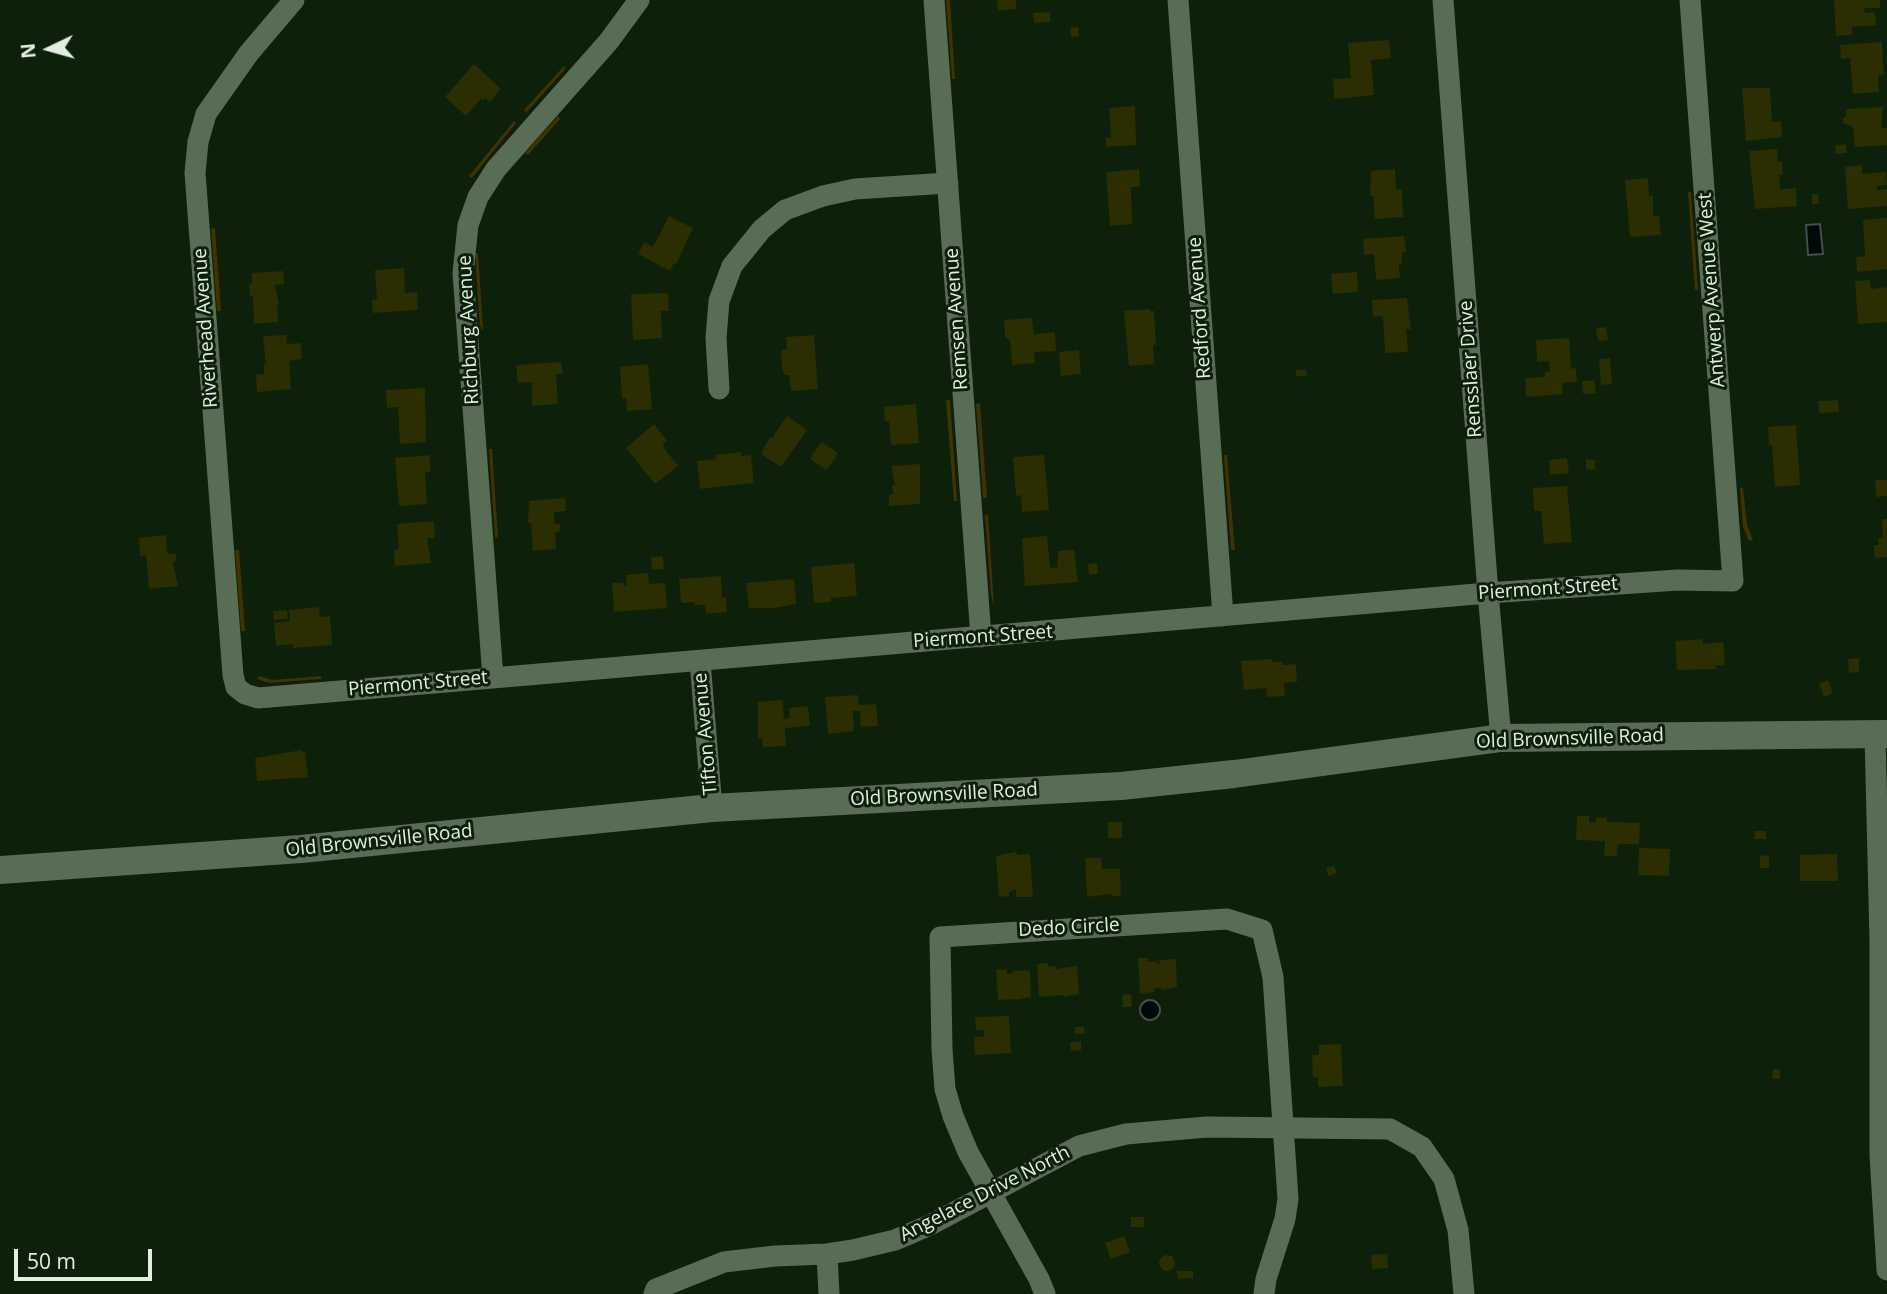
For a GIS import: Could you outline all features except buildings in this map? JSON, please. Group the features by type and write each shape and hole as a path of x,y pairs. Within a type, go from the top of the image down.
{"street":[{"name":"Riverhead Avenue","path":"236,687 229,639 197,210 196,162 198,142 206,114 249,53 294,0"},
{"name":"Richburg Avenue","path":"493,678 463,273 468,225 478,197 496,169 609,41 639,0"},
{"name":"Remsen Avenue","path":"934,0 981,637"},
{"name":"Redford Avenue","path":"1178,0 1223,616"},
{"name":"Rensslaer Drive","path":"1443,0 1501,738"},
{"name":"Antwerp Avenue West","path":"1690,0 1733,581"},
{"path":"719,389 716,338 719,301 737,258 762,229 785,210 823,196 855,189 948,183"},
{"name":"Piermont Street","path":"236,687 245,694 258,698 1488,593 1678,580 1733,581"},
{"name":"Tifton Avenue","path":"700,661 712,808"},
{"path":"1881,734 1883,1155 1887,1270"},
{"name":"Old Brownsville Road","path":"0,870 301,849 712,808 1121,786 1259,771 1501,738 1881,734"},
{"name":"Dedo Circle","path":"991,1191 968,1152 946,1090 940,1017 940,937 1227,919 1262,930 1272,977 1283,1128"},
{"name":"Angelace Drive North","path":"654,1294 656,1289 724,1262 761,1257 827,1254 874,1246 910,1234 1079,1146 1126,1133 1207,1128 1283,1128 1390,1129 1422,1147 1444,1179 1458,1230 1464,1294"},
{"path":"1264,1294 1287,1205 1283,1128"},
{"path":"991,1191 1045,1294"},
{"path":"827,1254 829,1294"}],"shaded area":[{"path":"946,0 950,0 955,79 952,79"},
{"path":"564,66 566,68 526,113 524,110"},
{"path":"558,116 560,119 528,155 525,153"},
{"path":"514,121 516,123 472,178 469,176"},
{"path":"1688,192 1691,192 1698,290 1695,290"},
{"path":"1820,224 1823,254 1808,255 1806,225"},
{"path":"215,228 221,311 217,311 211,229"},
{"path":"475,253 478,253 483,330 480,330"},
{"path":"946,400 950,400 957,501 954,501"},
{"path":"980,403 987,498 983,498 976,404"},
{"path":"489,449 492,449 498,537 495,538"},
{"path":"1224,455 1227,455 1235,550 1231,550"},
{"path":"1740,488 1743,488 1747,525 1753,540 1749,541 1743,527"},
{"path":"985,515 988,515 994,606 991,595"},
{"path":"235,550 239,550 245,631 241,631"},
{"path":"259,676 273,680 321,676 321,679 269,683 257,679"},
{"path":"1150,1000 1157,1003 1160,1010 1157,1017 1150,1020 1143,1017 1140,1010 1143,1003"}]}
